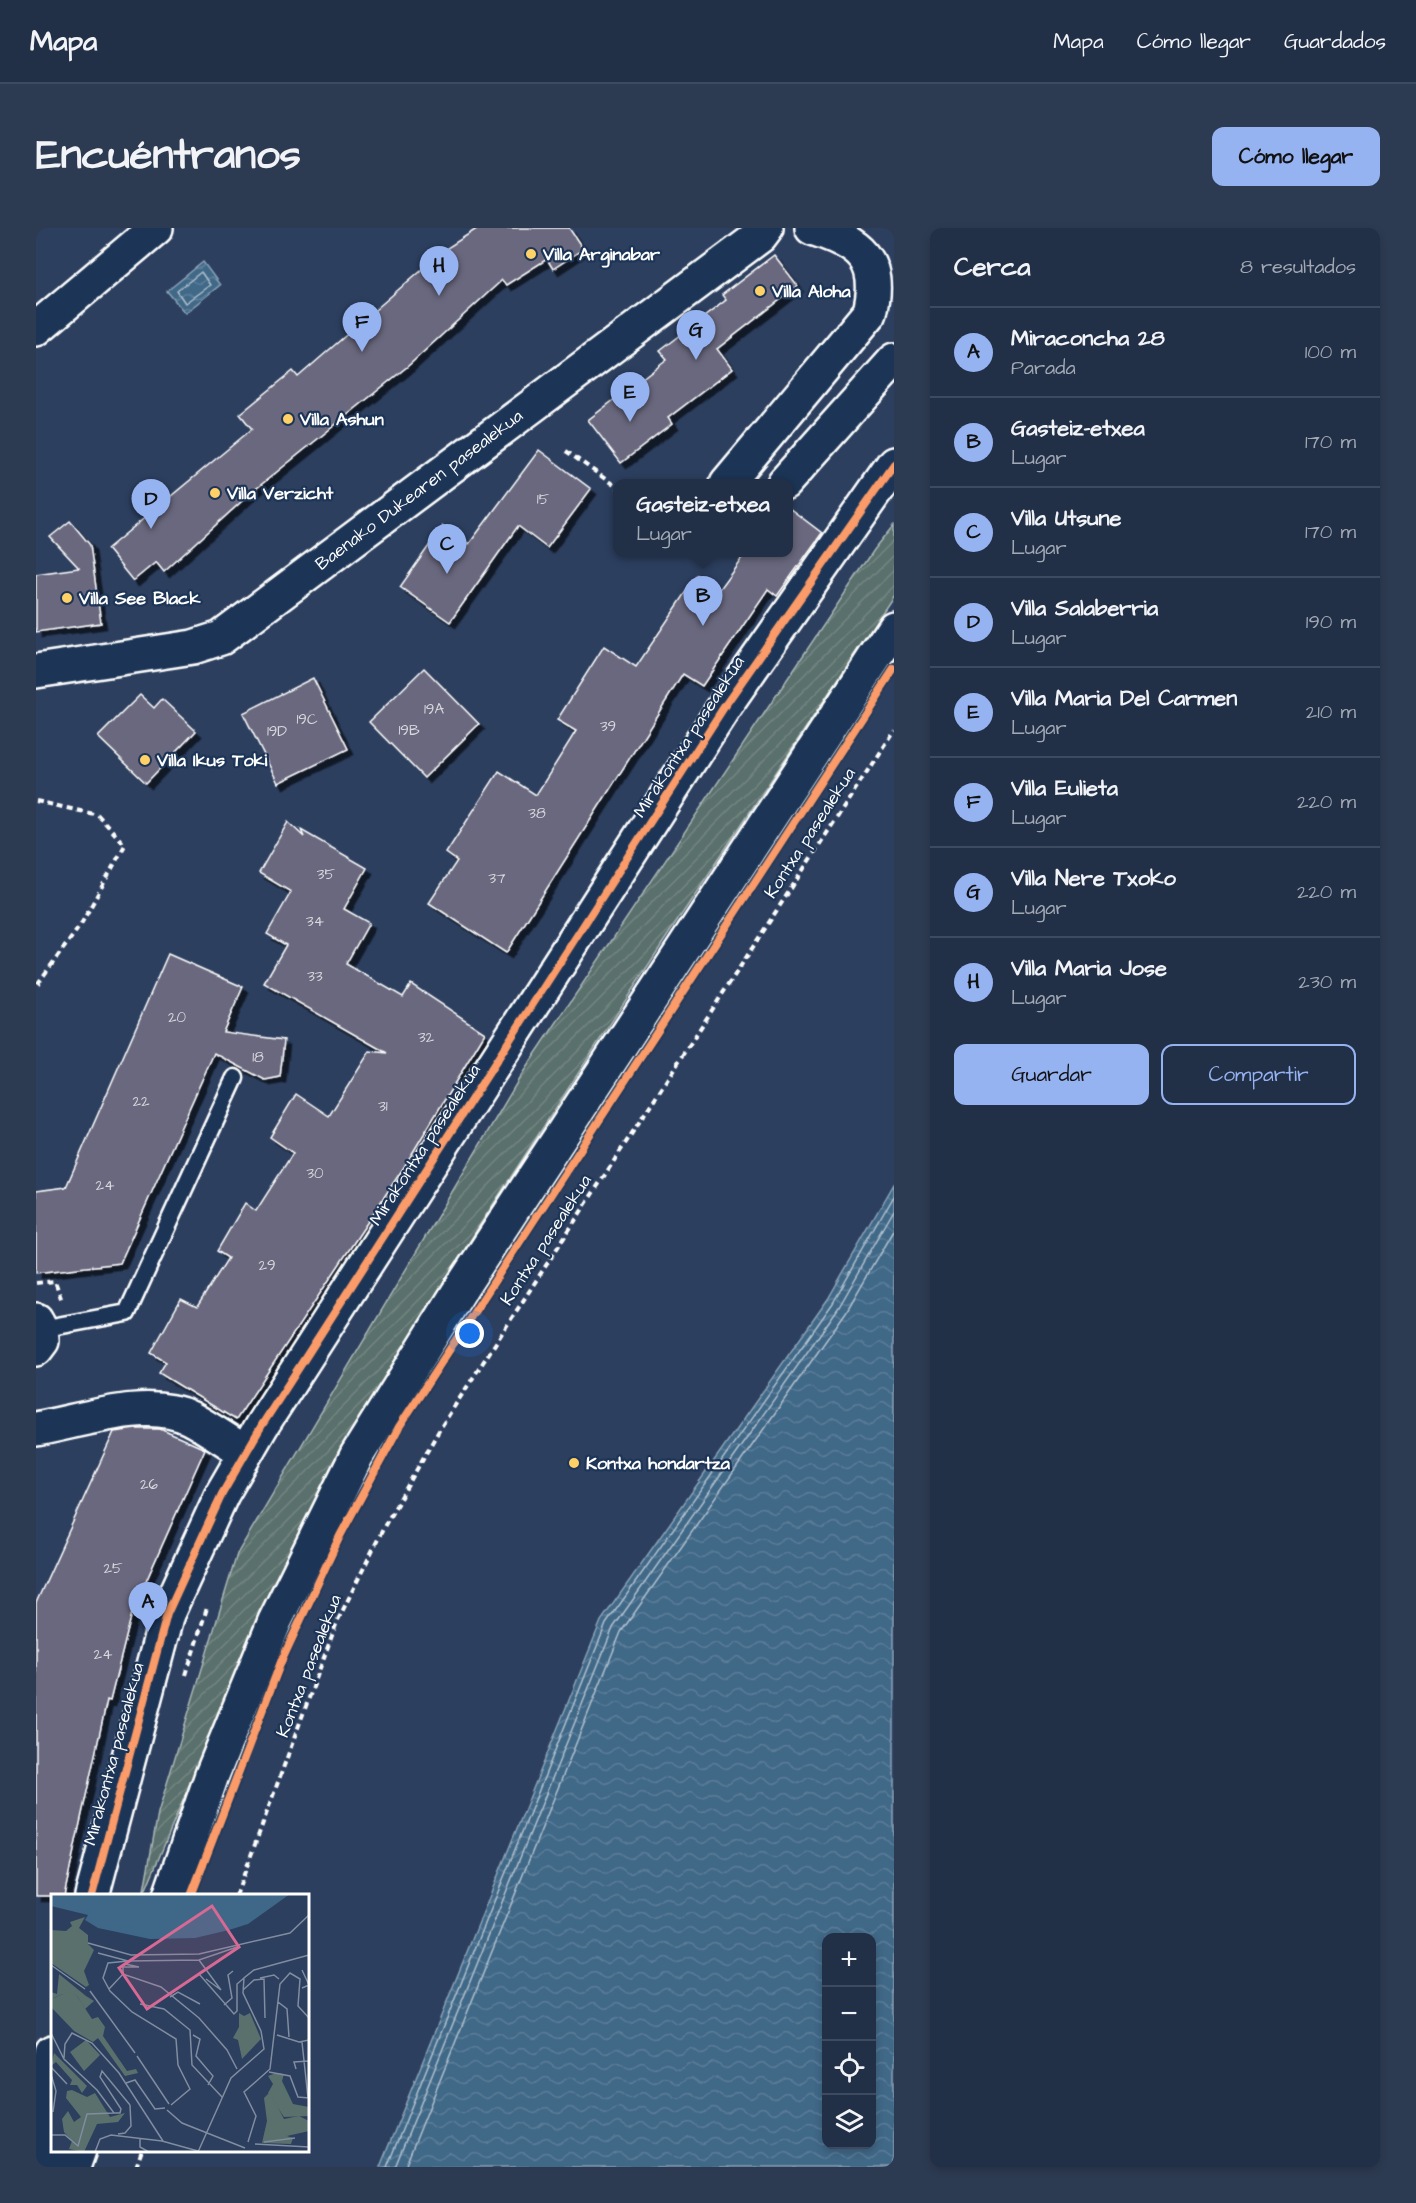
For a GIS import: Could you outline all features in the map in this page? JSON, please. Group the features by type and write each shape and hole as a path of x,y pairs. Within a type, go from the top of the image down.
{"street":[{"path":"36,329 156,228"},
{"name":"Baenako Dukearen pasealekua","path":"36,671 193,647 221,638 760,236 766,228"},
{"path":"730,479 870,312 876,289 871,268 861,251 837,236 812,228"},
{"path":"788,479 894,360"},
{"name":"Mirakontxa pasealekua","path":"93,1894 166,1614 222,1494 245,1452 726,704 894,464"},
{"path":"156,1894 212,1774 275,1621 326,1515 385,1408 894,628"},
{"path":"36,1429 109,1414 157,1409 189,1418 245,1452"},
{"path":"171,1894 212,1774"},
{"path":"36,2144 51,2058"},
{"path":"48,2167 54,2152"},
{"path":"73,2167 79,2152"}],"lane":[{"path":"38,1332 127,1313 235,1078"}],"path":[{"path":"566,451 613,484"},
{"path":"36,801 98,815 125,844 80,926 36,986"},
{"path":"185,1680 209,1600"},
{"path":"136,2167 142,2152"}],"green space":[{"path":"894,525 894,595 664,941 481,1223 339,1458 247,1647 143,1894 158,1813 237,1554 522,1074 874,550"}],"water":[{"path":"203,262 220,285 185,313 167,291"},
{"path":"894,1184 894,2167 380,2167 601,1621 828,1299"}],"building":[{"path":"478,228 569,228 583,249 553,269 547,259 506,285 502,280 408,366 252,492 164,572 156,562 133,581 107,549 252,429 240,414 293,371 298,377 444,250"},
{"path":"774,255 798,286 717,349 732,369 668,418 672,424 621,463 588,420 667,359 660,351 726,300 722,295"},
{"path":"539,450 591,489 547,548 518,526 450,622 400,587 443,526 469,544"},
{"path":"793,511 822,533 777,596 768,589 702,686 683,674 506,953 429,903 457,861 446,853 499,771 536,795 576,731 557,720 604,646 636,667 698,575 719,589 742,557 793,557"},
{"name":"Villa See Black","path":"70,521 90,545 101,623 36,632 36,574 79,568 50,537"},
{"path":"424,668 479,724 424,778 369,722"},
{"path":"313,678 348,749 278,783 243,713"},
{"name":"Villa Ikus Toki","path":"140,695 154,708 162,699 196,731 146,783 98,737"},
{"path":"288,822 304,837 301,830 367,868 344,909 369,923 346,964 403,997 411,984 485,1033 404,1167 236,1420 159,1373 166,1362 151,1353 181,1299 197,1307 228,1258 217,1251 245,1203 256,1211 293,1153 270,1137 296,1094 329,1116 370,1051 387,1053 264,983 286,945 267,934 291,892 259,873"},
{"path":"168,954 243,987 223,1032 284,1040 280,1077 265,1080 214,1053 120,1263 36,1273 36,1191 66,1187"},
{"path":"160,1429 205,1449 132,1613 110,1701 107,1700 64,1894 36,1896 36,1603 114,1432"}],"cycle path":[{"path":"93,1894 167,1614 222,1494 262,1425 726,704 894,464"},
{"name":"Kontxa pasealekua","path":"192,1894 281,1662 340,1536 399,1427 894,669"}],"place":[{"name":"Villa Arginabar","path":"531,254"},
{"name":"Villa Aloha","path":"760,291"},
{"name":"Villa Maria Jose","path":"439,296"},
{"name":"Villa Eulieta","path":"362,352"},
{"name":"Villa Nere Txoko","path":"696,360"},
{"name":"Villa Ashun","path":"288,419"},
{"name":"Villa Maria Del Carmen","path":"630,422"},
{"name":"Villa Verzicht","path":"215,493"},
{"name":"Villa Salaberria","path":"151,529"},
{"name":"Villa Utsune","path":"447,574"},
{"name":"Villa See Black","path":"67,598"},
{"name":"Gasteiz-etxea","path":"703,626"},
{"name":"Villa Ikus Toki","path":"145,760"},
{"name":"Kontxa hondartza","path":"574,1463"},
{"name":"Miraconcha 28","path":"148,1632"}]}
